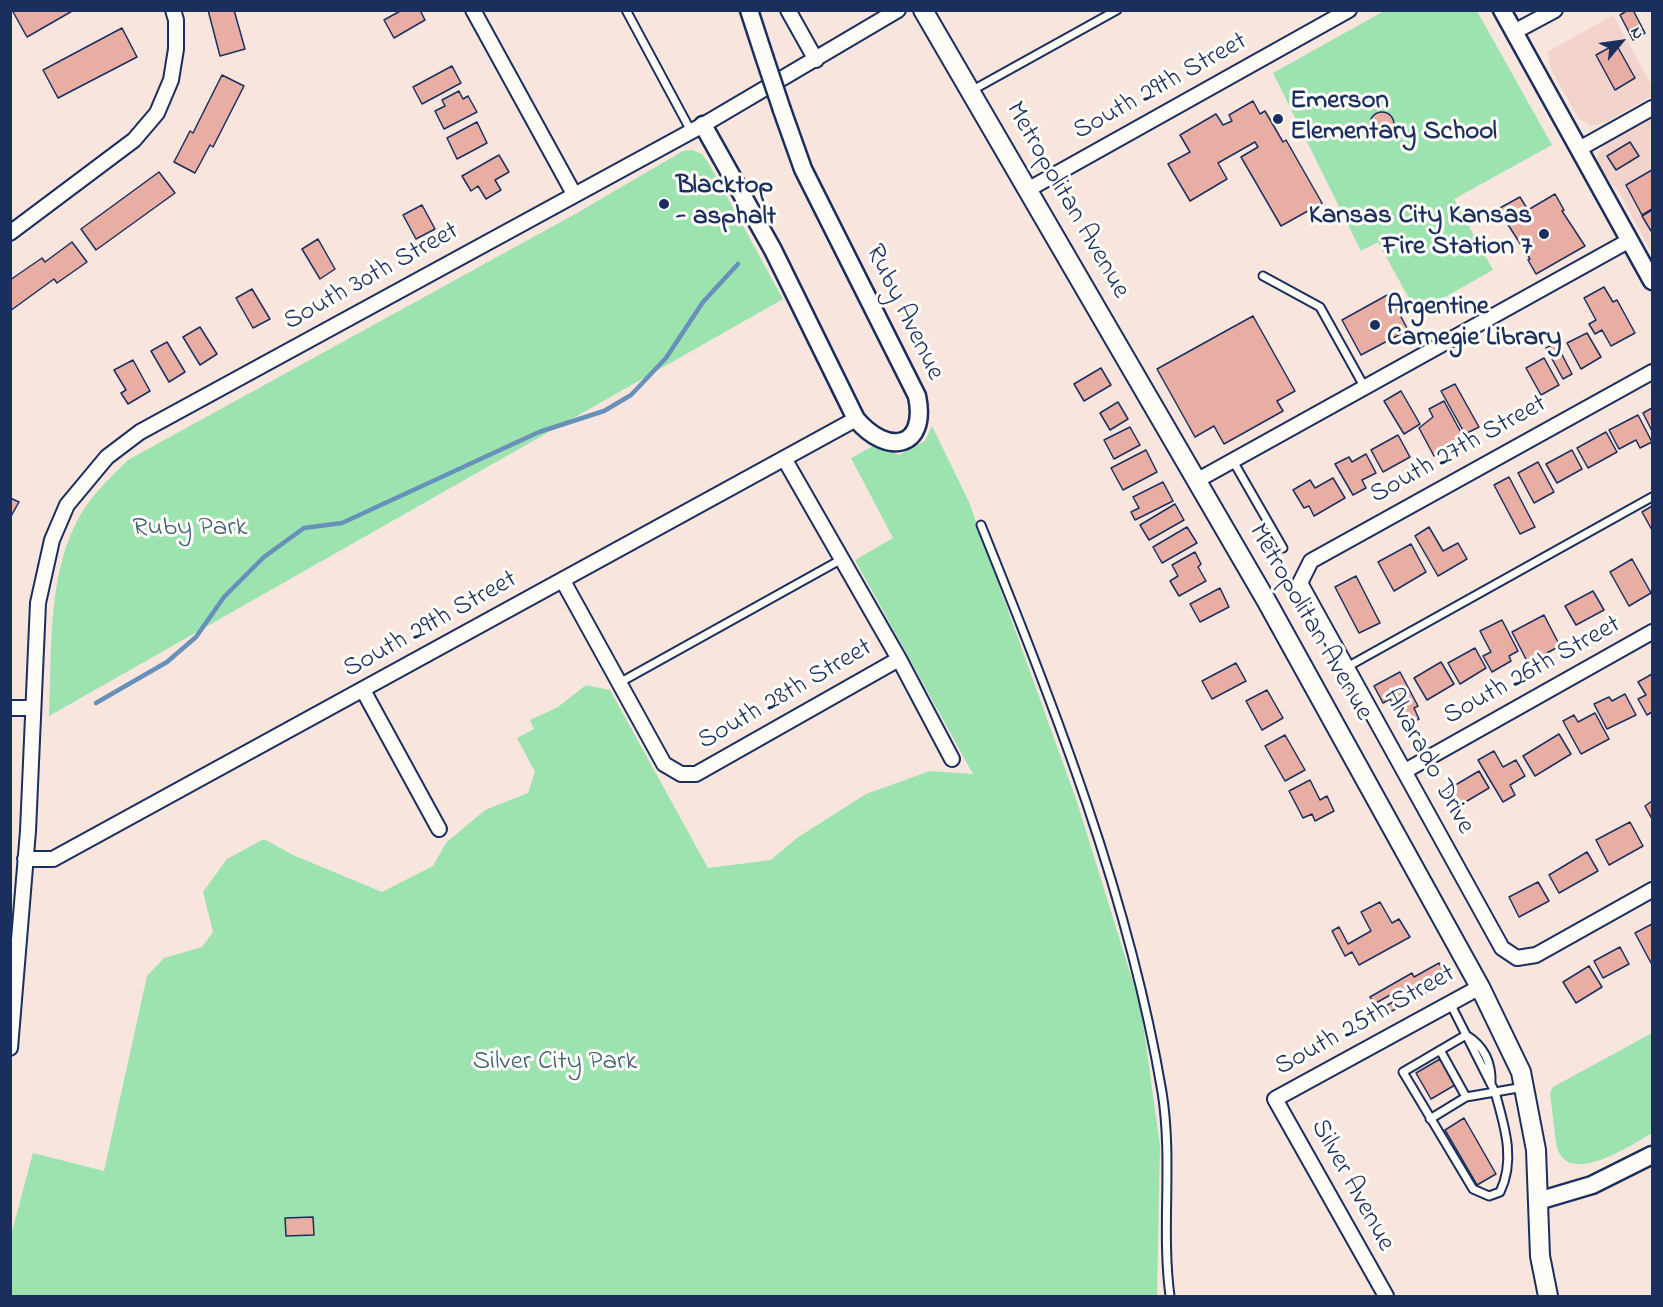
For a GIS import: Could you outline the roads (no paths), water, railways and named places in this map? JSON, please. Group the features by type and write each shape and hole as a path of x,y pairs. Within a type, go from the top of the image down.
{"main road":[{"name":"Metropolitan Avenue","path":"923,10 1278,621 1479,987 1521,1072 1536,1150 1540,1256 1548,1296"}],"street":[{"path":"10,233 134,141 157,113 171,80 176,49 176,20 172,10"},
{"path":"473,10 574,194"},
{"name":"Ruby Avenue","path":"697,128 773,250 856,420 868,434 884,441 900,442 915,433 921,415 917,396 803,169 749,10"},
{"path":"789,10 816,60"},
{"name":"South 30th Street","path":"10,1047 25,859 38,603 52,540 67,504 107,457 140,432 697,128 898,10"},
{"name":"South 29th Street","path":"1029,189 1348,10"},
{"path":"1502,10 1653,281"},
{"path":"1514,33 1555,10"},
{"path":"1579,149 1653,108"},
{"path":"1196,481 1630,240"},
{"name":"South 27th Street","path":"1300,583 1311,561 1653,372"},
{"name":"South 29th Street","path":"25,859 53,859 856,420"},
{"path":"785,460 899,659 952,759"},
{"path":"562,581 620,683"},
{"name":"Alvarado Drive","path":"1300,583 1502,948 1517,958 1536,955 1653,890"},
{"name":"South 26th Street","path":"1405,771 1653,632"},
{"name":"South 28th Street","path":"620,683 664,764 681,774 696,774 899,659"},
{"path":"363,690 439,829"},
{"path":"10,708 33,708"},
{"name":"South 25th Street","path":"1275,1099 1479,987"},
{"name":"Silver Avenue","path":"1275,1099 1386,1296"},
{"path":"1538,1201 1592,1185 1653,1155"}],"lane":[{"path":"626,10 697,128"},
{"path":"971,91 1117,10"},
{"path":"1263,276 1320,307 1365,388"},
{"path":"1233,461 1283,548"},
{"path":"1347,667 1653,497"},
{"path":"981,525 1051,701 1099,843 1146,1007 1167,1139 1170,1296"},
{"path":"620,683 842,559"},
{"path":"1450,1003 1495,1092 1506,1132 1509,1160 1500,1192 1489,1196 1473,1189 1402,1072 1466,1035"},
{"path":"1440,1050 1466,1097"},
{"path":"1430,1119 1466,1097 1524,1087"}],"waterway":[{"path":"96,703 167,662 196,637 224,597 264,557 304,528 342,523 539,432 604,411 631,395 666,358 703,302 738,264"}],"place":[{"name":"Emerson Elementary School","path":"1278,119"},
{"name":"Blacktop - asphalt","path":"664,204"},
{"name":"Kansas City Kansas Fire Station 7","path":"1544,234"},
{"name":"Argentine Carnegie Library","path":"1375,325"}],"park label":[{"name":"Ruby Park","path":"190,530"},
{"name":"Silver City Park","path":"555,1064"}]}
